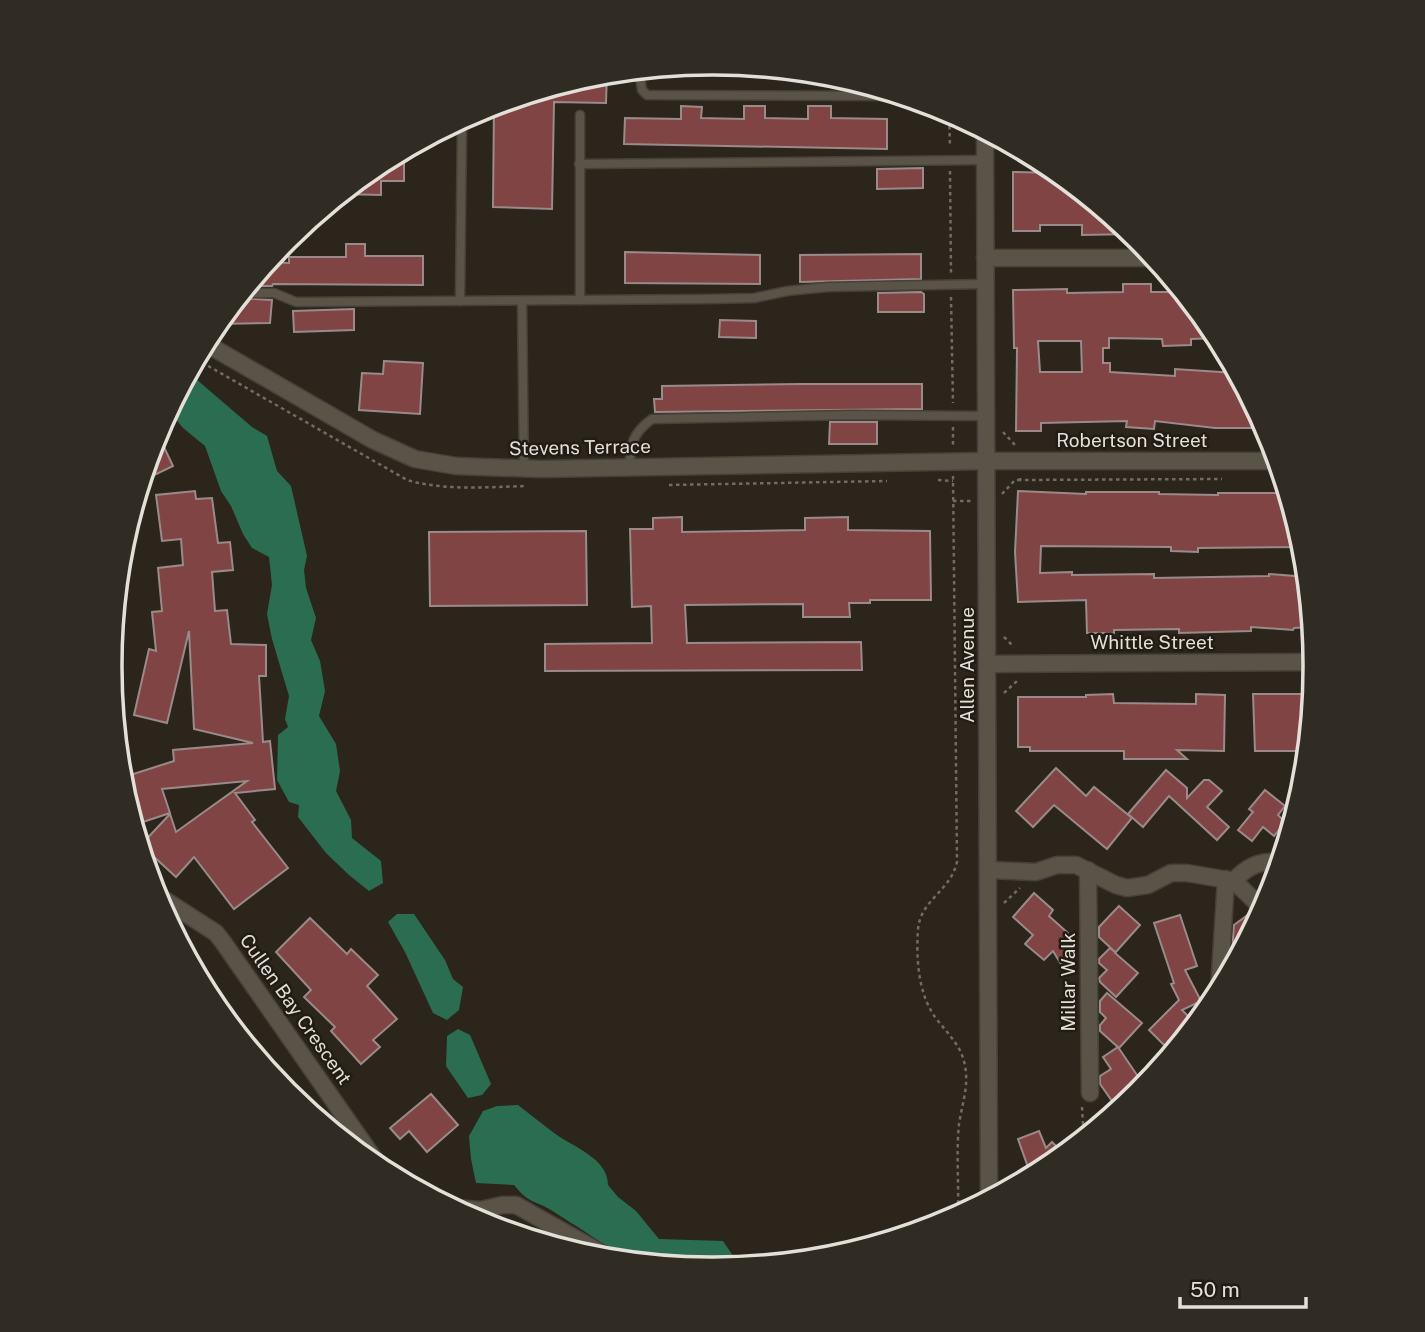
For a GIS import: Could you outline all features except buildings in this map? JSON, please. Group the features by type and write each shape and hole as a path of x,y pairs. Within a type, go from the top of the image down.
{"street":[{"name":"Allen Avenue","path":"985,142 990,870 989,1188"},
{"path":"985,258 1140,258"},
{"name":"Stevens Terrace","path":"215,349 373,440 415,459 456,466 631,467 986,461"},
{"name":"Robertson Street","path":"986,461 1266,461"},
{"name":"Whittle Street","path":"989,664 1303,662"},
{"path":"1230,880 1263,861 1270,862"},
{"path":"990,870 1036,872 1063,864 1076,865 1127,888 1148,885 1177,872 1230,880 1254,901"},
{"name":"Millar Walk","path":"1088,870 1090,1093"},
{"path":"1222,965 1230,880"},
{"name":"Cullen Bay Crescent","path":"173,905 216,933 362,1141"},
{"path":"481,1210 509,1204 526,1209 583,1242"}],"lane":[{"path":"640,80 642,90 647,95 868,96"},
{"path":"580,115 580,300"},
{"path":"460,301 462,131"},
{"path":"579,164 985,160"},
{"path":"254,293 274,293 296,302 522,301 754,298 828,287 985,284"},
{"path":"522,301 524,468"},
{"path":"631,467 631,443 652,419 986,416"}],"path":[{"path":"949,125 957,862 954,876 923,911 918,927 918,963 923,994 928,1005 956,1043 966,1068 967,1097 959,1126 958,1203"},
{"path":"1002,431 1020,449 1020,480"},
{"path":"1002,502 1002,494 1015,480 1227,479"},
{"path":"1002,635 1022,655 1022,664"}],"green space":[{"path":"197,379 252,427 267,436 277,471 291,486 307,556 304,570 306,588 316,618 311,640 320,661 325,691 319,716 336,744 340,771 336,791 351,820 352,838 381,861 383,883 369,891 326,853 298,817 299,805 289,802 277,780 278,735 288,727 285,719 289,696 267,614 272,585 269,557 252,548 221,491 205,446 176,420"},
{"path":"397,914 414,914 445,960 453,979 463,987 459,1010 447,1020 433,1013 388,922"},
{"path":"458,1029 470,1035 491,1084 482,1095 468,1098 446,1066 447,1036"},
{"path":"518,1105 554,1133 596,1160 602,1167 608,1185 636,1211 659,1239 723,1241 733,1256 674,1255 606,1247 548,1208 529,1199 514,1185 476,1183 469,1136 483,1111 497,1106"}]}
